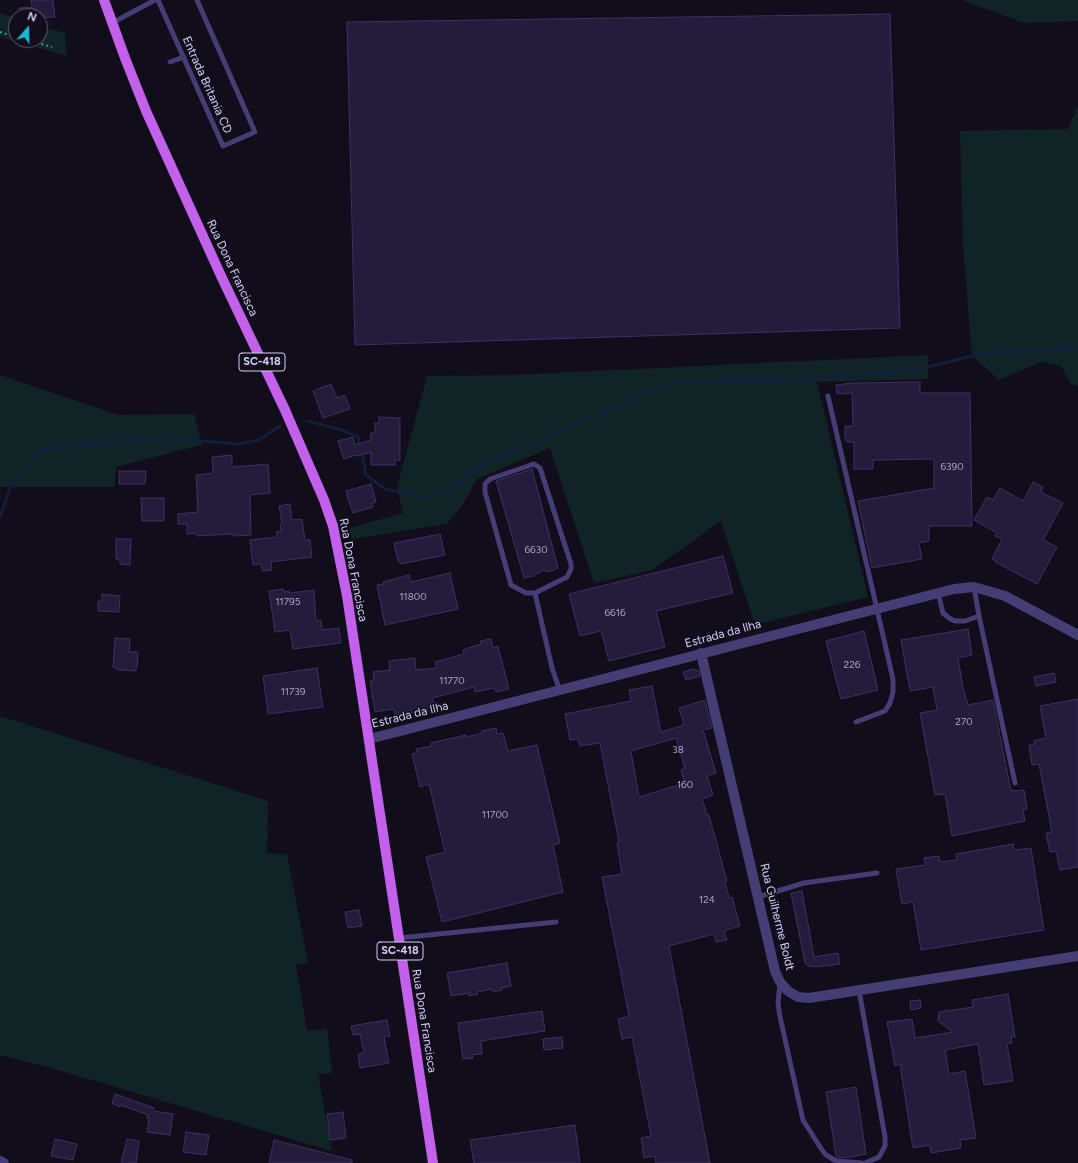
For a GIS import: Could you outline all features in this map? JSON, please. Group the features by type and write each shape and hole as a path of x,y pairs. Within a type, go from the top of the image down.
{"main road":[{"name":"Rua Dona Francisca","path":"104,0 146,111 285,410 324,500 333,526 341,563 369,739 433,1163"}],"street":[{"name":"Estrada da Ilha","path":"369,739 954,589 974,587 1005,596 1078,636"},
{"name":"Rua Guilherme Boldt","path":"702,653 775,971 780,982 788,991 798,997 809,998 1078,956"},
{"path":"0,1161 4,1163"}],"lane":[{"path":"112,23 155,0"},
{"name":"Entrada Britania CD","path":"158,0 223,146 255,132 197,0"},
{"path":"170,62 184,57"},
{"path":"828,396 893,679 893,692 890,703 885,711 856,722"},
{"path":"534,464 540,468 571,564 571,569 567,577 535,593 526,593 511,585 485,492 485,484 490,479 534,464"},
{"path":"974,587 1015,783"},
{"path":"938,592 944,613 949,618 955,621 965,621 979,616"},
{"path":"535,593 552,668 560,691"},
{"path":"758,897 804,883 877,873"},
{"path":"399,938 556,922"},
{"path":"780,982 778,1003 780,1017 803,1120 826,1155 836,1161 864,1163 879,1157 885,1146 885,1137 859,990"}],"path":[{"path":"48,46 52,47"}],"green space":[{"path":"962,0 1078,0 1078,21 1024,23"},
{"path":"0,13 8,16 8,39 0,37"},
{"path":"48,28 65,33 67,56 39,48 48,48"},
{"path":"1078,105 1078,386 1071,384 1061,366 1041,362 999,380 972,356 963,245 960,131 1068,129"},
{"path":"928,355 928,379 817,382 868,597 755,625 721,521 652,570 594,583 550,448 477,479 463,504 447,524 352,539 349,528 403,513 397,487 427,376 512,375"},
{"path":"0,375 119,415 194,414 202,445 116,467 115,487 0,487"},
{"path":"0,716 268,801 267,853 287,854 308,963 296,964 307,1031 327,1028 332,1073 318,1074 332,1151 65,1072 0,1055"}],"building":[{"path":"31,0 53,0 55,17 48,17 48,8 19,8 32,7"},
{"path":"890,14 900,328 355,345 347,22"},
{"path":"920,382 920,393 970,393 972,526 929,526 929,541 919,543 922,559 872,568 858,501 934,488 934,459 873,460 873,469 854,469 854,442 847,442 845,439 845,426 853,426 852,393 837,394 836,385 852,383"},
{"path":"331,384 337,398 345,395 350,409 323,418 313,391"},
{"path":"379,417 400,418 400,460 395,460 395,465 371,465 371,452 344,459 338,441 353,437 355,445 371,440 371,433 375,433 375,423 379,423"},
{"path":"232,455 232,467 268,464 270,493 250,495 251,535 235,536 232,534 197,536 196,533 187,534 187,524 178,524 178,514 198,512 196,475 213,473 212,457"},
{"path":"532,469 558,568 549,572 543,570 534,576 524,578 496,481"},
{"path":"119,471 146,471 145,484 119,484"},
{"path":"1033,482 1043,487 1041,492 1063,503 1043,540 1057,547 1037,584 992,559 1002,539 995,536 997,533 974,520 987,497 993,500 1000,488 1023,501"},
{"path":"371,484 376,502 372,503 373,507 353,513 346,491"},
{"path":"141,498 164,498 164,521 142,521"},
{"path":"290,504 292,520 302,519 305,540 310,540 312,557 271,562 272,570 262,571 261,564 253,565 250,540 277,537 276,532 281,531 280,525 282,524 279,506"},
{"path":"440,534 445,555 401,564 398,561 394,543"},
{"path":"116,539 131,539 130,565 120,564 120,560 116,559"},
{"path":"723,556 733,593 656,611 665,647 609,661 601,631 580,636 569,594"},
{"path":"450,573 458,609 385,625 377,585 409,575 411,582"},
{"path":"283,589 284,592 289,591 289,593 314,590 316,621 321,620 322,630 339,628 341,643 293,649 290,630 275,632 269,591"},
{"path":"102,594 120,596 119,612 98,611 98,601 102,601"},
{"path":"968,629 972,655 958,658 963,688 968,705 993,700 1011,791 1024,790 1027,809 1023,810 1025,821 952,836 945,794 935,795 920,713 937,710 933,687 910,691 901,640"},
{"path":"864,631 878,690 841,699 826,641"},
{"path":"115,638 130,639 129,652 138,652 136,671 119,670 113,667"},
{"path":"491,639 493,648 498,646 509,689 496,692 494,688 475,692 474,687 432,698 435,707 431,708 431,710 395,715 394,709 375,712 370,681 374,680 373,672 390,670 389,661 415,658 416,670 437,668 435,662 464,654 463,650 481,644 480,641"},
{"path":"317,668 323,707 268,714 263,676"},
{"path":"693,669 699,671 700,676 686,680 683,672"},
{"path":"1054,673 1056,682 1036,686 1034,677"},
{"path":"652,686 661,732 684,725 679,708 705,700 712,728 703,730 716,773 707,776 713,795 702,799 707,815 709,815 727,881 725,882 729,898 732,897 740,926 724,931 727,940 716,942 714,934 669,946 710,1163 656,1163 655,1156 644,1158 641,1138 651,1136 632,1037 622,1039 618,1019 629,1016 602,877 622,874 617,843 619,842 600,743 580,746 578,739 570,740 565,714 631,701 629,690","holes":["676,738 685,769 681,770 685,783 639,797 631,751"]},
{"path":"1078,699 1078,867 1060,870 1056,851 1050,852 1046,833 1052,832 1039,764 1032,765 1029,745 1035,744 1034,741 1046,738 1040,706"},
{"path":"496,728 497,734 503,733 508,751 537,745 560,843 553,845 563,892 442,922 426,857 445,852 429,784 420,787 412,754 417,753 416,749 432,746 431,743 466,735 467,737 482,733 482,731"},
{"path":"1013,844 1014,850 1031,848 1044,930 921,950 913,902 902,904 896,869 925,865 924,858 939,856 940,862 957,860 956,854"},
{"path":"802,891 814,957 838,953 840,964 816,967 808,966 805,963 791,893"},
{"path":"359,910 362,926 348,928 345,912"},
{"path":"507,963 511,986 501,988 502,990 493,992 493,989 477,992 478,994 469,996 469,993 451,996 447,973"},
{"path":"1008,994 1015,1037 1011,1037 1012,1043 1007,1044 1013,1081 984,1085 978,1044 945,1050 949,1074 965,1071 976,1138 960,1140 961,1148 931,1153 930,1145 913,1148 900,1064 895,1066 887,1022 912,1019 915,1038 953,1032 938,1021 939,1012 973,1007 972,1000"},
{"path":"920,1000 921,1008 911,1010 910,1001"},
{"path":"542,1011 545,1031 481,1041 482,1054 472,1055 473,1058 463,1059 458,1023"},
{"path":"387,1020 390,1036 384,1037 389,1063 360,1068 358,1054 364,1053 360,1034 353,1035 351,1026"},
{"path":"562,1037 563,1048 544,1050 543,1039"},
{"path":"856,1087 866,1154 844,1158 837,1157 826,1092"},
{"path":"115,1094 154,1108 154,1111 173,1114 170,1135 147,1132 148,1115 121,1105 120,1107 112,1103"},
{"path":"343,1112 346,1138 330,1140 327,1114"},
{"path":"575,1125 580,1163 474,1163 470,1140"},
{"path":"186,1132 209,1135 206,1155 183,1152"},
{"path":"55,1139 77,1144 73,1160 51,1156"},
{"path":"127,1139 139,1141 136,1163 121,1163"},
{"path":"274,1140 352,1160 352,1163 269,1163"}],"waterway":[{"path":"362,452 366,475 385,489 428,498 455,487 465,474 668,383 790,380 916,370 988,352 1078,349"},
{"path":"308,421 342,430 358,437 360,446"},
{"path":"0,517 13,480 42,450 166,438 239,444 259,440 280,426"}]}
